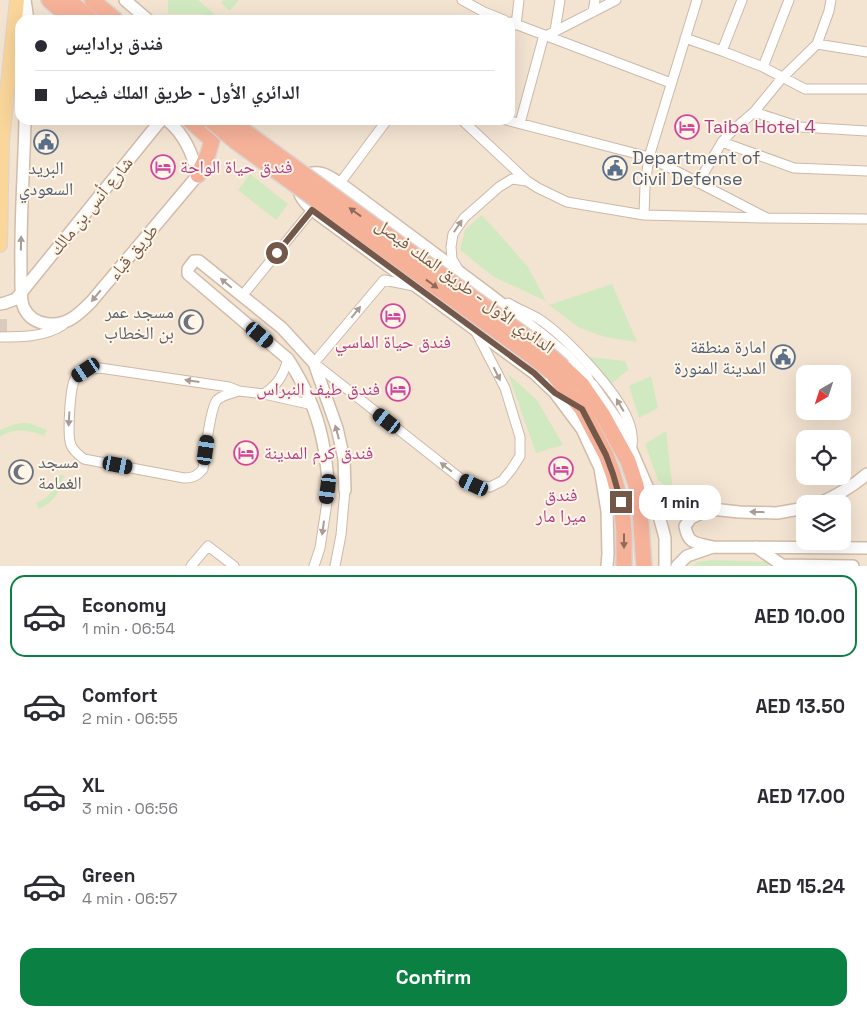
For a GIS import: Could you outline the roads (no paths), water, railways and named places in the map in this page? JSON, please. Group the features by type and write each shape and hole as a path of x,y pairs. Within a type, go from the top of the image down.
{"highway":[{"path":"49,0 66,15"},
{"path":"68,0 86,15"},
{"path":"92,0 110,15"},
{"path":"106,0 123,15"},
{"path":"194,125 212,140 219,140 228,134 235,125"},
{"name":"الدائري الأول - طريق الملك فيصل","path":"216,125 236,142 530,355 582,385 629,456 640,511 644,566"},
{"name":"الدائري الأول - طريق الملك فيصل","path":"237,125 539,346 557,369 582,409 603,462 613,474 621,502 624,532 624,566"},
{"path":"198,175 212,140"}],"main road":[{"path":"16,15 18,0"},
{"path":"25,0 27,15"},
{"path":"125,0 142,15"},
{"path":"0,245 2,141 15,26"},
{"path":"0,304 18,295 26,125"},
{"name":"شارع أنس بن مالك","path":"0,314 18,295 157,125"},
{"path":"172,125 183,136 194,160 198,175"},
{"path":"606,566 608,554 607,511 603,462 582,429 555,393 534,373 416,286 309,214 298,190 301,180 310,173 321,173 340,183 489,294 559,349 586,376 621,426 629,456 658,512 665,538 665,566"},
{"name":"طريق قباء","path":"18,295 23,308 38,322 48,325 62,323 74,317 91,302 198,175"},
{"path":"328,489 323,439 313,405 299,376 288,359 188,274 188,269 194,261 199,261 282,328 314,363 337,428 344,459 345,490"},
{"path":"586,376 602,414"},
{"path":"555,393 582,409"},
{"path":"837,495 867,474"},
{"path":"648,490 666,504 739,512 777,513 796,510"},
{"path":"710,509 691,518 685,526 687,536 694,542 713,547 867,548"},
{"path":"677,566 687,556 713,547"},
{"path":"756,547 782,566 853,566"}],"street":[{"path":"462,0 491,15"},
{"path":"513,15 519,0"},
{"path":"555,31 560,0"},
{"path":"593,12 595,0"},
{"path":"545,35 616,0"},
{"path":"644,215 648,157 697,0"},
{"path":"722,51 742,0"},
{"path":"763,67 789,0"},
{"path":"698,183 722,142 754,112 782,78 817,44 831,0"},
{"path":"515,25 671,83"},
{"path":"520,123 545,35"},
{"path":"685,38 763,67 805,89 867,89"},
{"path":"817,44 867,52"},
{"path":"754,112 800,127 867,131"},
{"path":"515,122 648,157 767,218"},
{"path":"340,183 383,125"},
{"path":"467,125 527,180 538,188 567,202 644,215 867,219"},
{"path":"722,142 794,168 867,171"},
{"path":"459,272 452,258 451,247 453,234 464,218 499,187 512,180 527,180"},
{"path":"242,296 309,214"},
{"path":"416,286 384,280 314,363 460,478 474,485 490,487 502,481 520,456 520,437 505,388 475,330"},
{"path":"489,294 539,319 557,333 608,387 628,420 633,442 629,456"},
{"path":"0,337 23,338 38,334 58,328 74,317"},
{"path":"264,394 274,387 284,374 288,359"},
{"path":"239,391 217,400 212,412 203,469 192,478 84,459 75,452 70,444 71,388 76,377 86,370 100,368 229,386 239,391 264,394 313,405"},
{"path":"314,566 320,548 328,489"},
{"path":"335,566 341,535 345,490"},
{"path":"191,566 208,546 234,566"}],"tunnel":[{"path":"0,319 0,335"}],"place":[{"name":"Taiba Hotel 4","path":"687,127"},
{"name":"البريد السعودي","path":"46,142"},
{"name":"فندق حياة الواحة","path":"163,167"},
{"name":"Department of Civil Defense","path":"615,168"},
{"name":"فندق حياة الماسي","path":"393,316"},
{"name":"مسجد عمر بن الخطاب","path":"191,322"},
{"name":"امارة منطقة المدينة المنورة","path":"783,357"},
{"name":"فندق طيف النبراس","path":"398,389"},
{"name":"فندق كرم المدينة","path":"246,453"},
{"name":"فندق ميرا مار","path":"561,469"},
{"name":"مسجد الغمامة","path":"21,472"}]}
